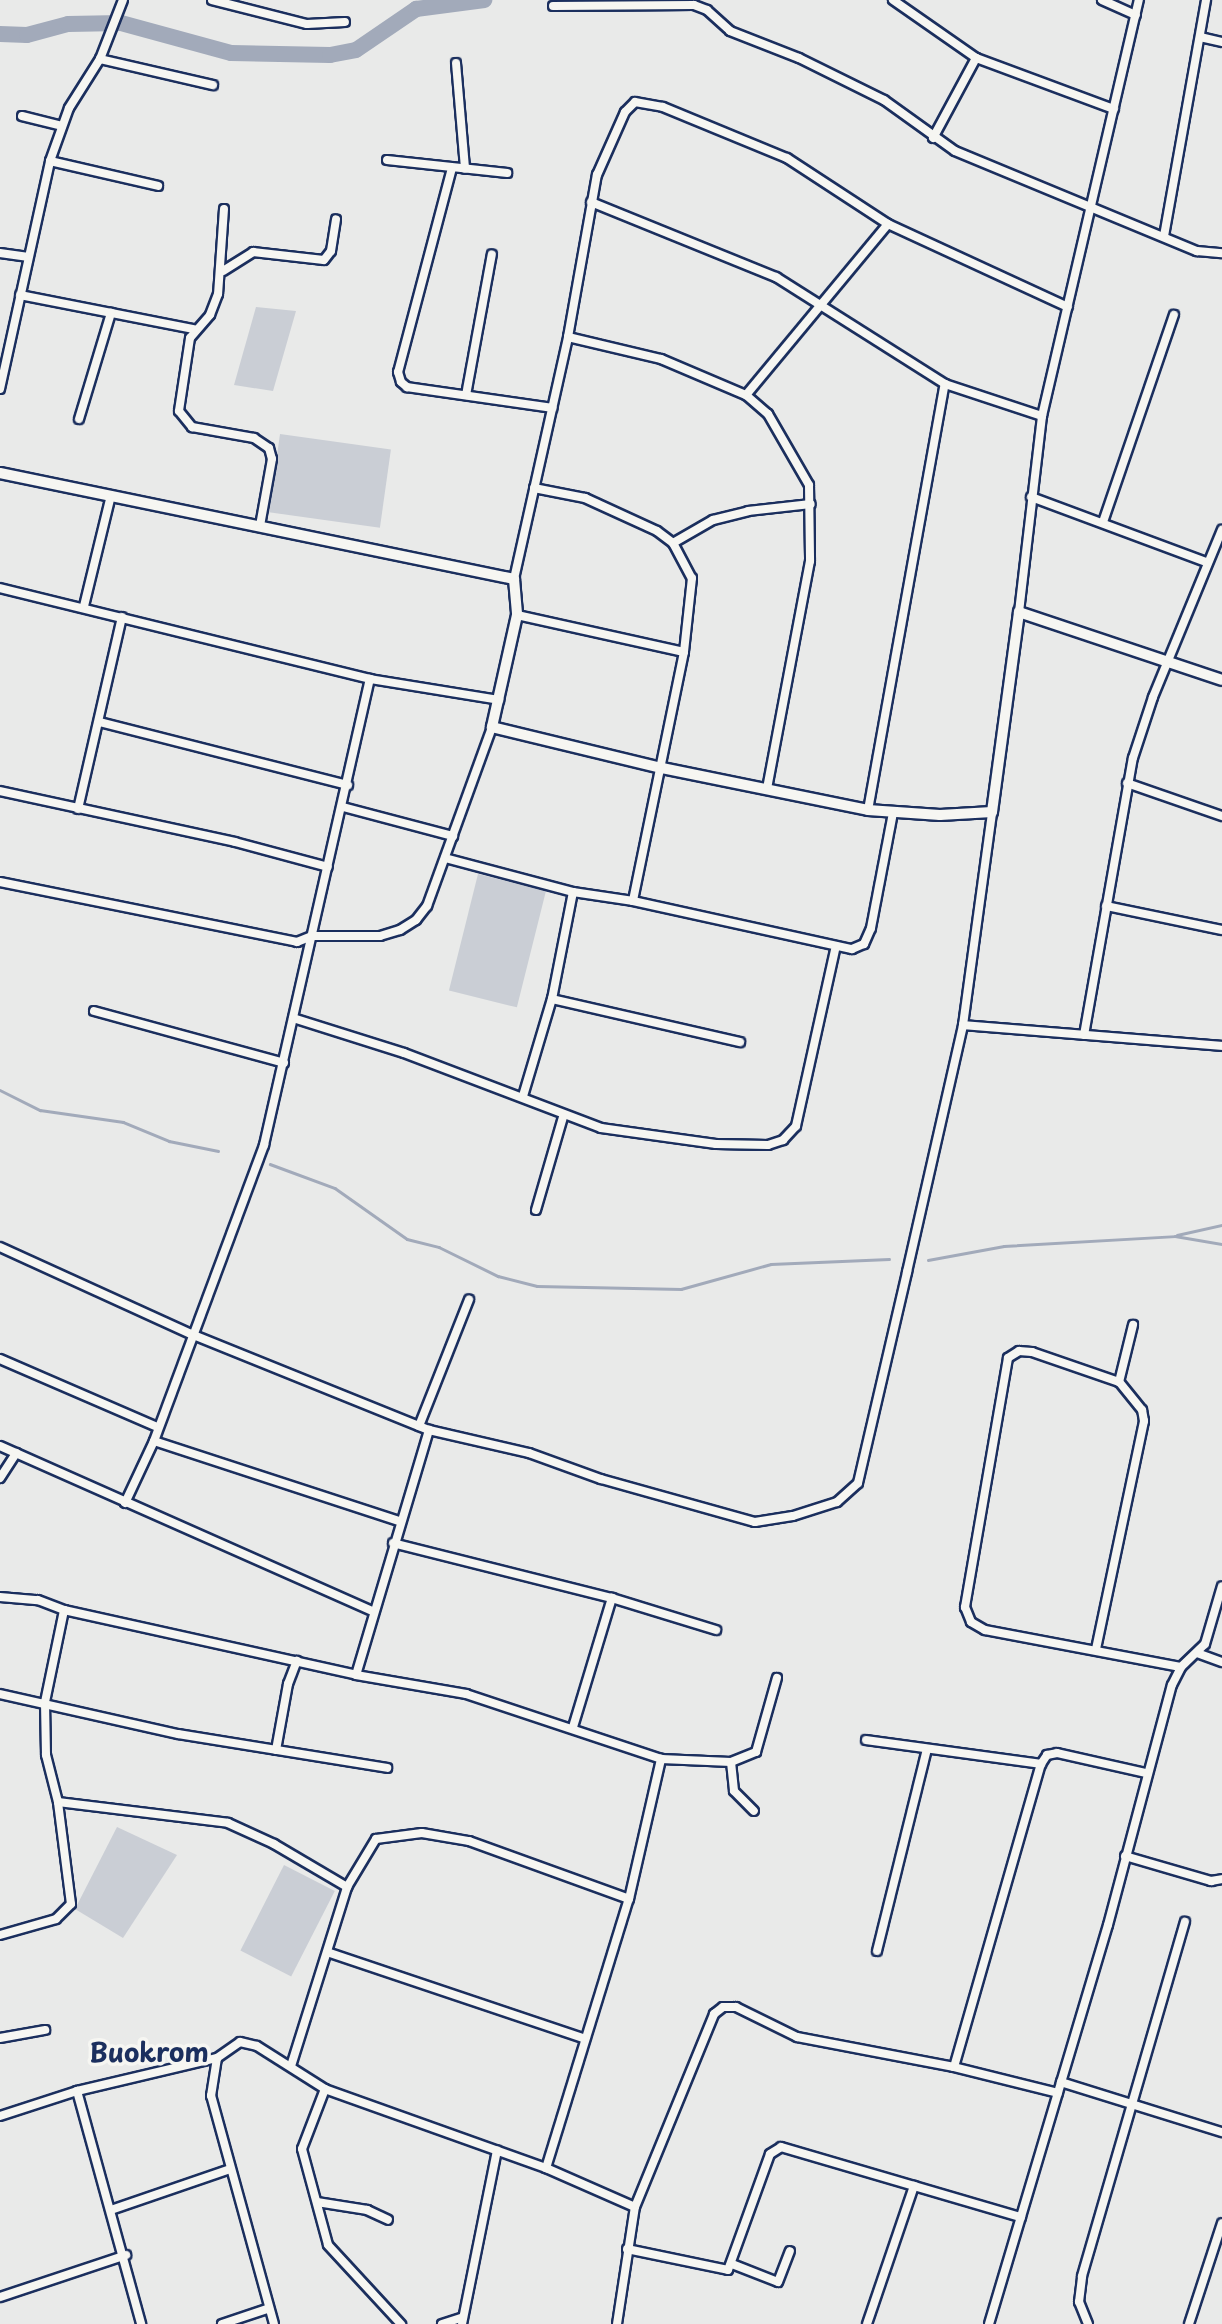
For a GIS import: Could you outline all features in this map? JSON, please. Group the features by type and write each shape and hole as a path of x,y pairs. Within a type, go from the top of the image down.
{"street":[{"path":"0,388 50,161 62,126 100,59 123,0"},
{"path":"212,0 307,24 345,22"},
{"path":"893,0 976,58 1114,109"},
{"path":"1102,0 1136,15"},
{"path":"1,1249 191,1334 429,1430 529,1453 601,1479 755,1522 793,1516 837,1502 858,1483 963,1025 1019,612 1042,416 1139,0"},
{"path":"1164,236 1206,0"},
{"path":"553,6 694,5 737,34 799,58 884,100 933,138 1091,209 1220,254"},
{"path":"1200,37 1222,42"},
{"path":"933,138 976,58"},
{"path":"100,59 213,85"},
{"path":"456,63 465,169"},
{"path":"0,883 297,942 312,936 380,936 416,920 445,858 492,727 517,615 514,579 568,337 597,175 625,112 635,102 649,103 787,158 888,224 1068,307"},
{"path":"22,116 62,126"},
{"path":"387,160 507,173"},
{"path":"50,161 158,186"},
{"path":"452,168 398,372 407,387 552,408"},
{"path":"591,202 776,277 946,384 1042,416"},
{"path":"224,209 223,271 209,316 194,329 183,368 179,411 192,427 254,438 269,448 272,459 260,526"},
{"path":"223,271 253,252 324,260 331,251 336,219"},
{"path":"746,395 822,307 888,224"},
{"path":"0,253 27,257"},
{"path":"467,395 492,254"},
{"path":"20,295 194,329"},
{"path":"79,419 111,313"},
{"path":"1103,522 1174,315"},
{"path":"568,337 661,359 746,395 768,414 799,463 811,504 810,561 767,789"},
{"path":"868,810 946,384"},
{"path":"0,473 514,579"},
{"path":"534,488 614,509 673,543 691,578 684,652 633,901"},
{"path":"84,606 111,495"},
{"path":"1031,497 1206,562"},
{"path":"673,543 713,520 748,511 811,504"},
{"path":"1084,1035 1127,783 1167,661 1206,562 1222,530"},
{"path":"0,588 84,606 370,679 499,700"},
{"path":"1019,612 1222,680"},
{"path":"517,615 684,652"},
{"path":"78,809 122,617"},
{"path":"125,1503 154,1441 191,1334 264,1145 370,679"},
{"path":"100,722 348,785"},
{"path":"492,727 662,768 868,810 970,816 992,811"},
{"path":"1127,783 1222,816"},
{"path":"0,791 235,842 328,867"},
{"path":"343,807 453,836"},
{"path":"445,858 573,892 633,901 852,949 864,944 871,928 893,813"},
{"path":"523,1096 552,999 573,892"},
{"path":"1106,906 1222,930"},
{"path":"293,1018 523,1096 563,1117 601,1128 716,1144 768,1145 783,1140 796,1126 836,946"},
{"path":"552,999 740,1042"},
{"path":"94,1011 284,1063"},
{"path":"963,1025 1222,1046"},
{"path":"537,1210 563,1117"},
{"path":"419,1426 469,1300"},
{"path":"1119,1382 1133,1325"},
{"path":"1096,1649 1144,1421 1142,1410 1119,1382 1032,1352 1020,1351 1008,1358 965,1607 971,1622 985,1630 1181,1667"},
{"path":"0,1359 157,1427"},
{"path":"356,1675 399,1521 429,1430"},
{"path":"154,1441 399,1521"},
{"path":"0,1446 373,1611"},
{"path":"0,1478 16,1453"},
{"path":"393,1543 612,1598 716,1630"},
{"path":"989,2324 1058,2093 1146,1773 1181,1667 1197,1653 1211,1631 1222,1586"},
{"path":"1,1595 38,1600 64,1610 356,1675 466,1694 573,1727 661,1759 730,1762 756,1752 777,1678"},
{"path":"573,1727 612,1598"},
{"path":"0,1935 56,1919 71,1904 58,1802 46,1755 45,1702 64,1610"},
{"path":"1197,1653 1222,1662"},
{"path":"276,1750 288,1684 297,1661"},
{"path":"0,1694 178,1734 387,1768"},
{"path":"866,1740 1041,1764"},
{"path":"877,1951 927,1749"},
{"path":"954,2067 1041,1764 1047,1755 1057,1753 1146,1773"},
{"path":"547,2168 629,1899 661,1759"},
{"path":"730,1762 734,1791 754,1811"},
{"path":"58,1802 228,1823 274,1844 347,1887"},
{"path":"291,2066 330,1953 347,1887 376,1839 422,1833 469,1841 629,1899"},
{"path":"1125,1856 1211,1881 1222,1880"},
{"path":"1088,2324 1079,2302 1082,2276 1185,1922"},
{"path":"330,1953 585,2039"},
{"path":"617,2324 635,2207 714,2014 723,2007 736,2007 797,2037 954,2067 1058,2093"},
{"path":"0,2038 45,2030"},
{"path":"0,2116 77,2091 216,2058 240,2042 257,2046 325,2088 547,2168 635,2207"},
{"path":"216,2058 211,2096 267,2309 274,2324"},
{"path":"1061,2082 1222,2132"},
{"path":"325,2088 302,2149 317,2202 336,2258 401,2324"},
{"path":"77,2091 126,2255 141,2324"},
{"path":"628,2249 667,2254 720,2270 732,2264 774,2148 1021,2217"},
{"path":"442,2324 462,2321 497,2151"},
{"path":"111,2210 230,2169"},
{"path":"867,2324 915,2186"},
{"path":"317,2202 367,2210 388,2220"},
{"path":"1189,2324 1222,2223"},
{"path":"732,2264 778,2282 790,2251"},
{"path":"0,2297 126,2255"},
{"path":"222,2324 267,2309"}],"shaded area":[{"path":"256,307 296,311 273,391 234,385"},
{"path":"280,434 391,450 380,528 269,512"},
{"path":"478,874 546,891 517,1007 449,990"},
{"path":"117,1827 177,1855 123,1938 75,1909"},
{"path":"284,1865 335,1891 291,1976 240,1951"}],"waterway":[{"path":"0,34 27,35 68,24 121,23 231,53 330,55 356,50 416,9 484,0"},
{"path":"0,1090 40,1110 123,1122 169,1141 218,1151"},
{"path":"270,1164 335,1188 407,1239 439,1247 498,1276 537,1286 681,1289 771,1264 889,1259"},
{"path":"1177,1235 1222,1225"},
{"path":"928,1260 1004,1246 1175,1236 1222,1244"}],"district":[{"name":"Buokrom","path":"149,2052"}]}
